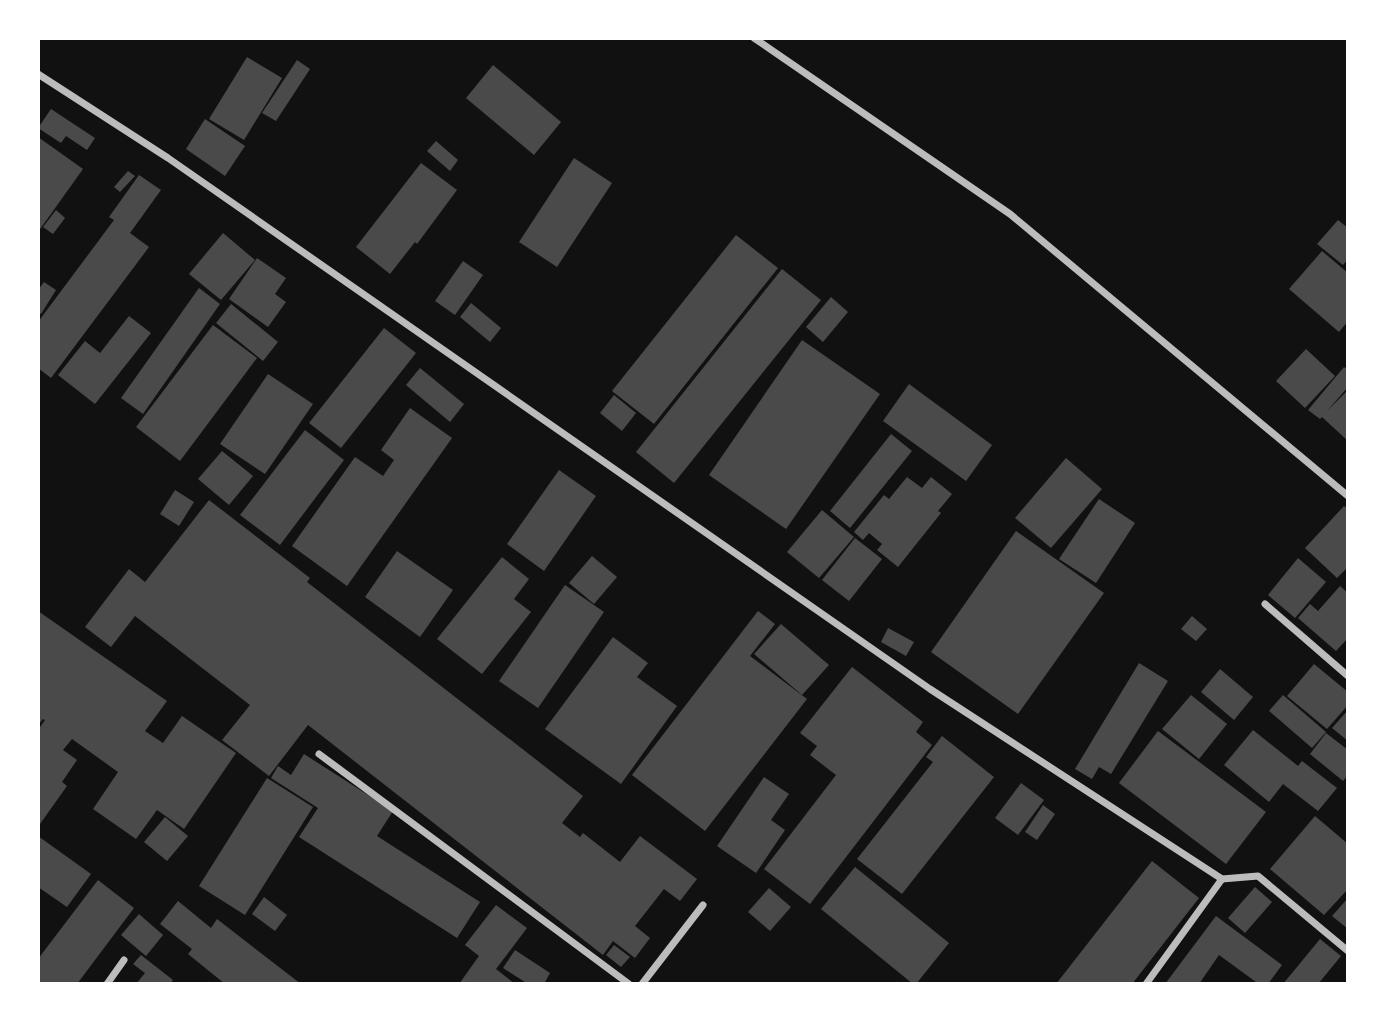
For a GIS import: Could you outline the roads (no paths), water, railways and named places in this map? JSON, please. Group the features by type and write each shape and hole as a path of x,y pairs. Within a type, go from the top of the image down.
{"street":[{"path":"754,38 1010,214 1348,496"},
{"path":"38,74 167,158 930,689 1222,879 1258,876 1348,951"},
{"path":"1265,604 1348,676"},
{"path":"318,754 629,984"},
{"path":"1146,984 1222,879"},
{"path":"642,984 703,905"},
{"path":"107,984 124,960"}]}
